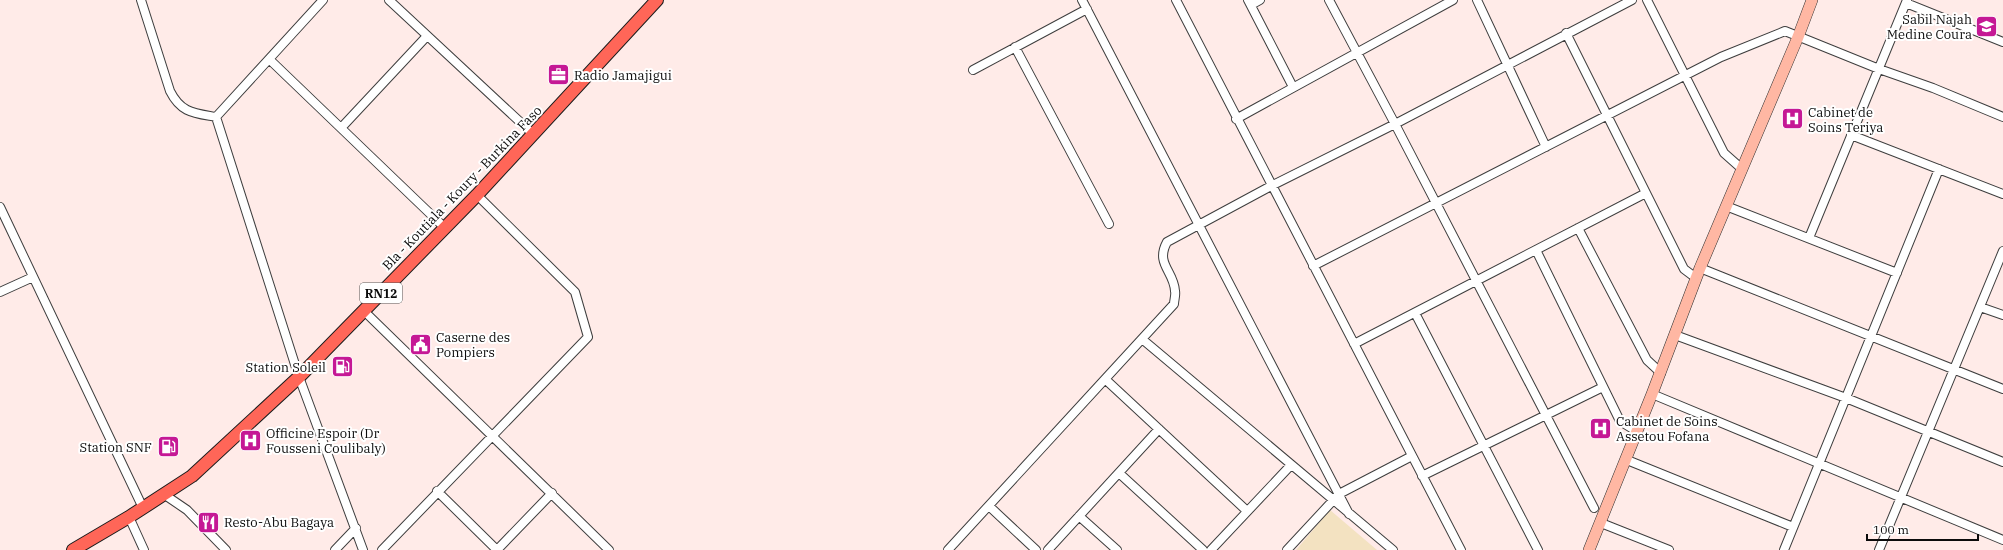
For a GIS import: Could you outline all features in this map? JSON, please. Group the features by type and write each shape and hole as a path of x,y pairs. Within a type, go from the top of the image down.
{"main road":[{"name":"Bla - Koutiala - Koury - Burkina Faso","path":"73,550 129,518 192,476 299,377 477,195 657,0"}],"street":[{"path":"141,0 170,91 175,101 186,111 216,118"},
{"path":"216,118 322,0"},
{"path":"389,0 533,134"},
{"path":"1082,0 1199,225 1336,497 1350,514 1393,550"},
{"path":"1176,0 1236,119 1461,550"},
{"path":"1260,0 1249,3 1293,88"},
{"path":"1329,0 1396,124 1435,204 1594,508"},
{"path":"1236,119 1453,0"},
{"path":"1477,0 1546,147"},
{"path":"948,550 1174,304 1175,290 1164,261 1162,251 1167,242 1271,186 1396,124 1566,33 1632,0"},
{"path":"1648,0 1724,153 1742,169"},
{"path":"1589,550 1638,432 1698,273 1798,37 1812,0"},
{"path":"1809,238 1906,1 2002,42 2003,32"},
{"path":"973,70 1087,9"},
{"path":"1313,266 1685,76 1779,32 1784,31 1879,69 1933,88 2003,117"},
{"path":"1566,33 1684,269 1871,336 2003,389"},
{"path":"341,128 428,36"},
{"path":"1015,48 1109,224"},
{"path":"269,59 445,228"},
{"path":"216,118 299,377 363,550"},
{"path":"1852,135 2003,194"},
{"path":"1784,550 1939,169"},
{"path":"1354,344 1646,193"},
{"path":"382,550 437,491 588,338 575,292 477,195"},
{"path":"1726,206 1897,273"},
{"path":"0,207 143,508"},
{"path":"1578,228 1647,360 1661,373"},
{"path":"1536,250 1620,421 1638,432"},
{"path":"1879,550 2003,251"},
{"path":"0,292 33,277"},
{"path":"1980,307 2003,315"},
{"path":"364,311 610,550"},
{"path":"1415,313 1538,550"},
{"path":"1675,335 1846,398 2003,462"},
{"path":"1142,339 1291,465 1336,497"},
{"path":"1105,379 1247,511"},
{"path":"1422,476 1604,387"},
{"path":"1652,394 1819,465 2003,540"},
{"path":"1048,550 1159,429"},
{"path":"1287,550 1336,497 1412,456"},
{"path":"1626,460 1793,527"},
{"path":"1211,550 1291,465"},
{"path":"1119,472 1203,550"},
{"path":"437,491 497,550 552,494"},
{"path":"165,495 187,510 226,550"},
{"path":"989,506 1036,550"},
{"path":"1079,516 1117,550"},
{"path":"129,518 144,550"},
{"path":"1601,523 1669,550"},
{"path":"335,550 356,528"}],"shaded area":[{"path":"1330,510 1377,550 1296,550"}],"place":[{"name":"Sabil Najah Medine Coura","path":"1987,26"},
{"name":"Radio Jamajigui","path":"559,75"},
{"name":"Cabinet de Soins Teriya","path":"1793,119"},
{"name":"Caserne des Pompiers","path":"421,344"},
{"name":"Station Soleil","path":"342,367"},
{"name":"Cabinet de Soins Assetou Fofana","path":"1600,428"},
{"name":"Officine Espoir (Dr Fousseni Coulibaly)","path":"251,440"},
{"name":"Station SNF","path":"168,447"},
{"name":"Resto-Abu Bagaya","path":"209,522"}]}
